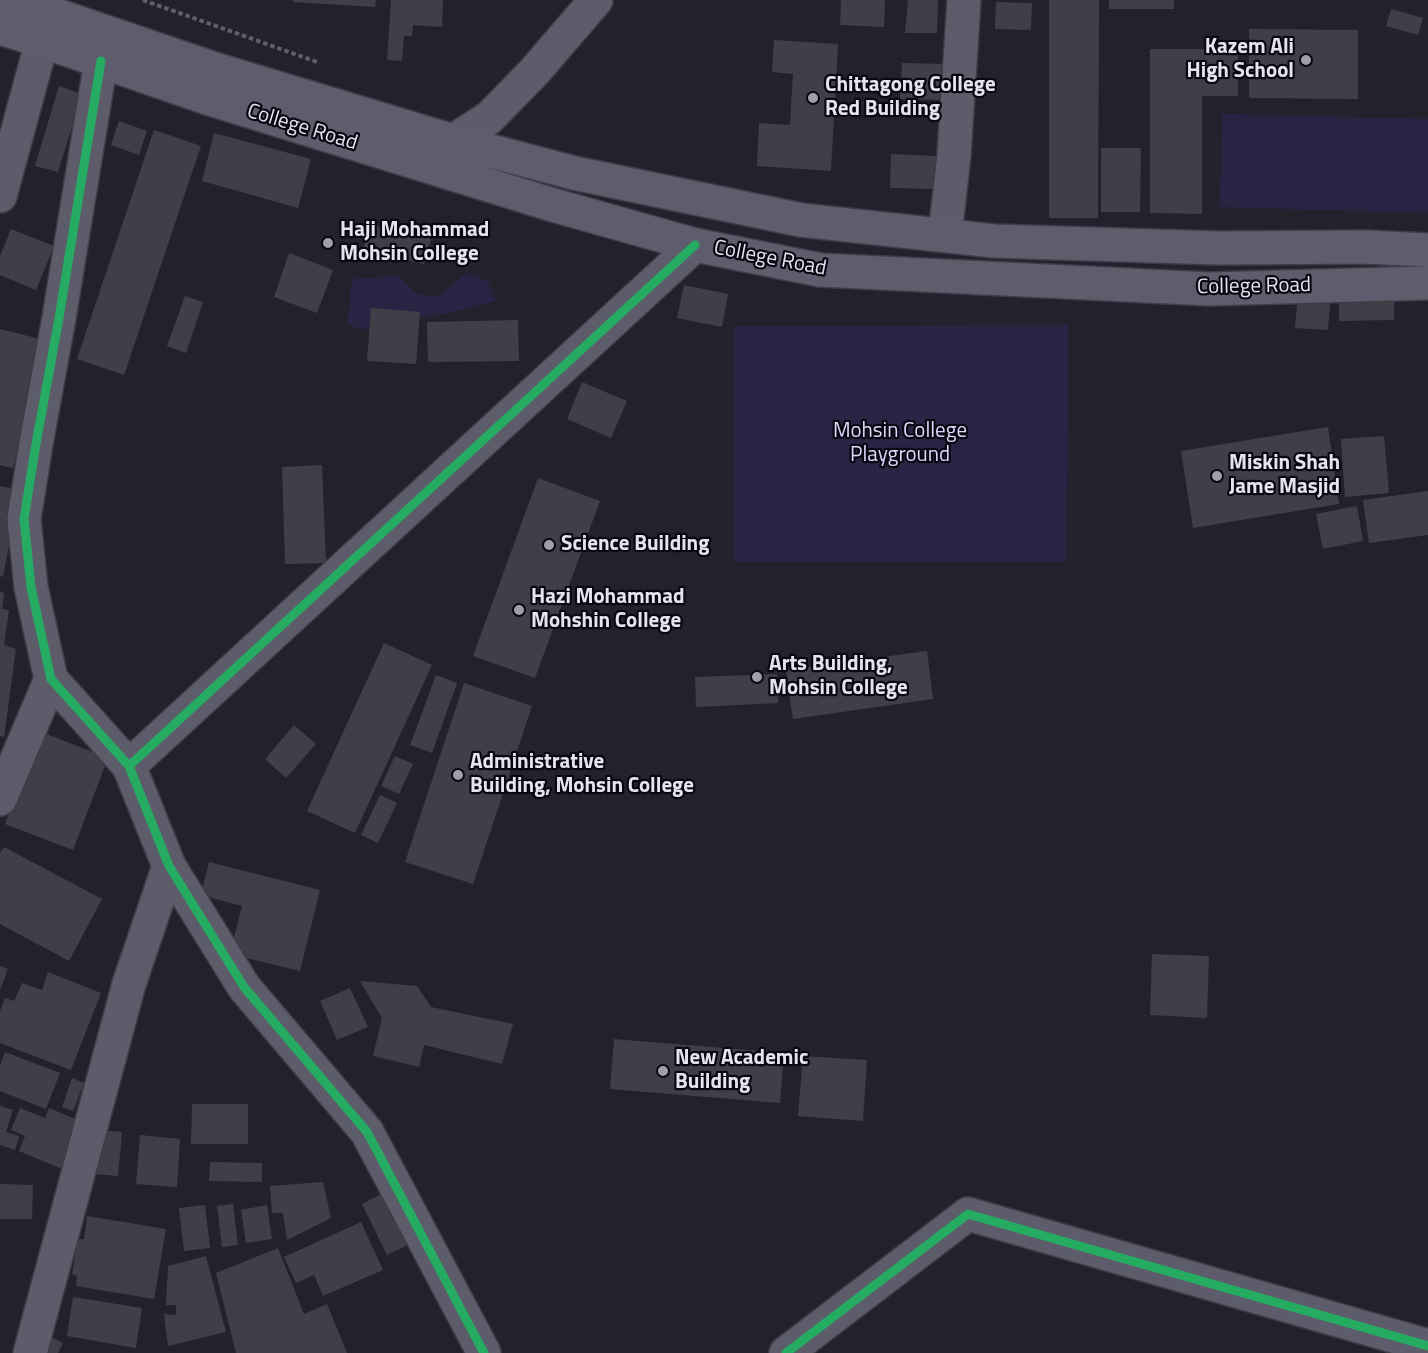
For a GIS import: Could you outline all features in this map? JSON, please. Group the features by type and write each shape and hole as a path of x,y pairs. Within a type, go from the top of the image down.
{"main road":[{"name":"College Road","path":"12,0 218,70 453,141 574,173 801,220 994,241 1206,248 1366,247 1428,250"},
{"name":"College Road","path":"0,28 207,98 553,205 695,245 820,270 1210,289 1428,284"}],"street":[{"path":"453,141 489,118 534,72 596,0"},
{"path":"945,235 954,155 964,0"},
{"path":"0,196 42,41"},
{"path":"101,62 24,519 31,587 51,679 129,766 169,866 244,987 367,1132 484,1353"},
{"path":"129,766 695,245"},
{"path":"4,779 51,679"},
{"path":"30,1353 126,994 169,866"},
{"path":"786,1353 968,1214 1428,1346"}],"path":[{"path":"143,0 327,65"}],"green space":[{"path":"1222,114 1428,119 1428,213 1220,207"},
{"path":"468,273 488,281 496,301 359,330 347,323 352,279 398,276 418,294 436,297"},
{"name":"Mohsin College Playground","path":"1068,325 1067,562 733,562 733,326"}],"building":[{"path":"293,0 376,0 375,7 293,2"},
{"path":"391,0 443,0 442,27 413,25 412,36 404,36 402,61 387,60"},
{"path":"841,0 885,0 884,27 840,25"},
{"path":"908,0 938,0 937,33 905,33"},
{"path":"1049,0 1099,0 1098,218 1049,218"},
{"path":"1109,0 1174,0 1174,9 1109,9"},
{"path":"996,2 1032,3 1031,30 995,29"},
{"path":"1391,9 1423,18 1418,35 1386,26"},
{"path":"1249,29 1358,30 1358,99 1249,98"},
{"name":"Chittagong College Red Building","path":"774,40 838,44 831,171 757,166 759,123 790,125 793,74 772,72"},
{"path":"1150,49 1238,49 1238,96 1202,96 1202,214 1150,213"},
{"path":"902,63 946,64 944,100 900,99"},
{"path":"59,86 82,94 58,172 35,166"},
{"path":"119,121 147,131 139,155 111,145"},
{"path":"154,130 201,146 124,375 77,359"},
{"path":"214,133 311,159 298,208 202,181"},
{"path":"1101,148 1141,148 1140,212 1101,212"},
{"path":"891,154 936,156 935,189 890,188"},
{"path":"369,224 431,239 424,264 363,249"},
{"path":"11,229 54,246 36,290 0,275 0,256"},
{"path":"289,253 333,270 317,313 274,297"},
{"path":"684,285 728,294 722,327 677,318"},
{"path":"1298,291 1331,294 1328,330 1295,328"},
{"path":"1394,295 1394,320 1339,321 1339,297"},
{"path":"185,296 203,302 186,353 167,346"},
{"path":"371,308 420,312 416,364 367,361"},
{"path":"518,320 519,361 428,362 427,322"},
{"path":"0,329 44,340 13,468 0,465"},
{"path":"582,382 627,401 611,438 567,419"},
{"path":"1328,427 1339,504 1193,528 1181,451"},
{"path":"1384,436 1389,493 1345,497 1341,439"},
{"path":"322,465 326,563 285,564 282,467"},
{"path":"538,478 600,501 535,678 473,656"},
{"path":"0,486 19,490 3,577 0,576"},
{"path":"1428,491 1428,535 1369,543 1363,500"},
{"path":"1357,506 1363,541 1323,549 1316,514"},
{"path":"0,592 4,593 2,609 9,610 4,645 16,649 4,737 0,736"},
{"path":"384,643 432,665 355,833 307,811"},
{"path":"927,651 933,699 793,719 786,670"},
{"path":"777,674 778,703 696,707 695,677"},
{"path":"436,675 457,683 432,753 410,745"},
{"path":"464,683 532,706 473,884 405,862"},
{"path":"294,725 316,744 286,778 265,759"},
{"path":"39,731 108,758 73,850 5,824"},
{"path":"395,756 413,764 399,794 381,786"},
{"path":"380,795 397,803 378,843 361,835"},
{"path":"4,847 102,899 69,961 0,924 0,853"},
{"path":"209,862 320,890 300,971 230,954 242,906 201,895"},
{"path":"1152,954 1209,956 1207,1018 1150,1015"},
{"path":"0,966 8,969 0,990"},
{"path":"48,972 101,993 71,1070 0,1043 0,1011 5,998 14,1001 22,983 42,990"},
{"path":"360,981 417,986 431,1007 513,1024 502,1064 424,1045 419,1067 373,1056 382,1018"},
{"path":"350,988 368,1027 337,1040 320,1001"},
{"path":"614,1039 784,1053 780,1103 610,1089"},
{"path":"5,1052 60,1073 46,1109 0,1091 0,1066"},
{"path":"803,1056 867,1060 863,1121 798,1116"},
{"path":"72,1078 84,1083 73,1111 62,1107"},
{"path":"192,1104 248,1104 248,1144 191,1144"},
{"path":"0,1106 13,1110 6,1132 19,1136 15,1150 0,1145"},
{"path":"20,1108 45,1118 49,1108 82,1122 62,1169 19,1151 25,1136 11,1130"},
{"path":"99,1130 122,1132 118,1176 95,1174"},
{"path":"140,1135 180,1139 177,1187 136,1184"},
{"path":"210,1162 262,1163 262,1182 209,1181"},
{"path":"323,1182 331,1218 287,1240 283,1213 272,1213 270,1186"},
{"path":"0,1184 33,1185 32,1219 0,1219"},
{"path":"395,1187 420,1239 387,1255 362,1204"},
{"path":"233,1204 238,1245 222,1247 217,1206"},
{"path":"205,1205 210,1248 184,1251 179,1208"},
{"path":"267,1205 272,1239 246,1243 241,1210"},
{"path":"87,1216 166,1229 154,1299 76,1286 77,1276 72,1274 78,1239 84,1239"},
{"path":"361,1222 383,1270 323,1296 314,1275 296,1283 284,1257"},
{"path":"278,1248 304,1314 327,1304 347,1353 236,1353 216,1273"},
{"path":"206,1256 226,1332 168,1346 164,1314 176,1315 176,1305 166,1305 168,1266"},
{"path":"73,1297 142,1308 136,1348 67,1336"},
{"path":"47,1335 63,1343 58,1353 38,1353"}],"cycle path":[{"path":"101,61 24,519 31,587 51,679 129,766 169,866 244,987 367,1132 484,1353"},
{"path":"129,766 695,245"},
{"path":"786,1353 968,1214 1428,1346"}],"place":[{"name":"Kazem Ali High School","path":"1306,60"},
{"name":"Chittagong College Red Building","path":"813,98"},
{"name":"Haji Mohammad Mohsin College","path":"328,243"},
{"name":"Miskin Shah Jame Masjid","path":"1217,476"},
{"name":"Science Building","path":"549,545"},
{"name":"Hazi Mohammad Mohshin College","path":"519,610"},
{"name":"Arts Building, Mohsin College","path":"757,677"},
{"name":"Administrative Building, Mohsin College","path":"458,775"},
{"name":"New Academic Building","path":"663,1071"}]}
